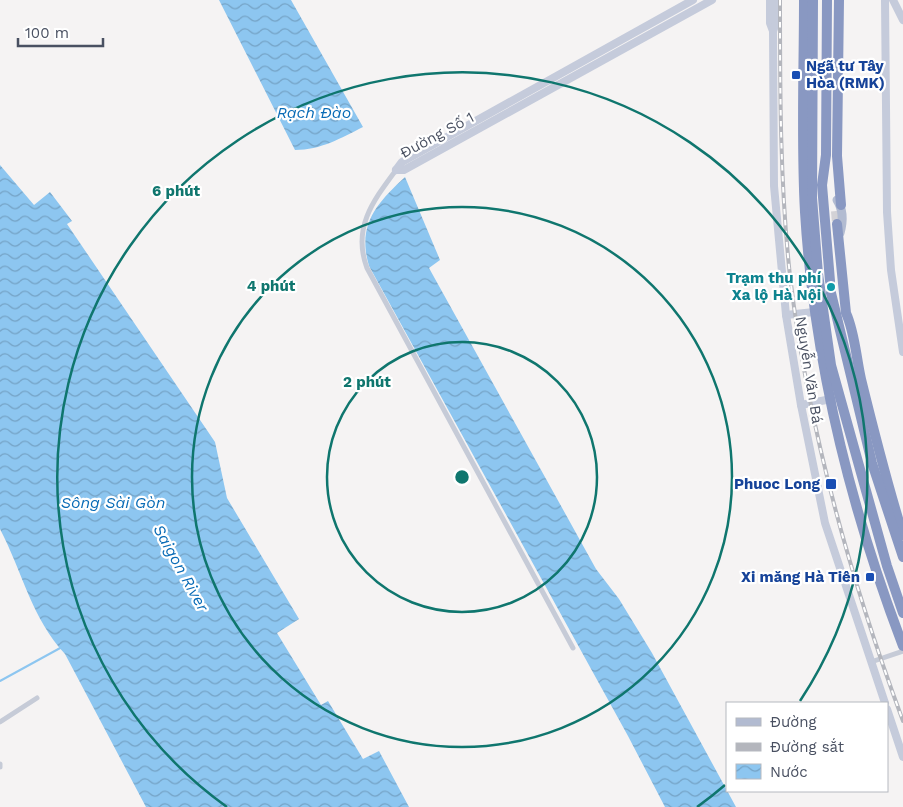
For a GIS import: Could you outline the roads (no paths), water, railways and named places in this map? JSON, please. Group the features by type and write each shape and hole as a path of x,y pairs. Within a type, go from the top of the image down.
{"highway":[{"path":"804,0 805,211 814,312 822,354 835,398 903,613"},
{"path":"813,0 811,93 813,208 818,274 835,398 835,420 852,493 886,602 903,646"},
{"path":"827,0 826,155 822,193 830,281"},
{"path":"837,205 839,0"},
{"path":"826,155 837,205"},
{"path":"837,224 846,312 851,324 859,371 884,474 903,535"},
{"path":"831,293 835,314 841,327 872,463 903,557"},
{"path":"841,327 846,312"},
{"path":"822,354 831,365"},
{"path":"886,602 888,566"}],"main road":[{"name":"Đường Số 1","path":"396,170 402,162 692,0"},
{"name":"Đường Số 1","path":"396,170 404,170 712,0"},
{"name":"Nguyễn Văn Bá","path":"770,0 770,23 773,31"},
{"name":"Nguyễn Văn Bá","path":"776,0 776,22 773,31 774,167 786,315 800,405 818,498 885,702"},
{"path":"839,24 844,0"},
{"path":"885,0 887,212 900,306 903,352"},
{"path":"893,0 903,20"},
{"path":"837,205 842,226 838,238"},
{"path":"786,315 814,312"},
{"path":"800,405 835,398"},
{"path":"888,712 903,757"}],"street":[{"path":"396,170 376,198 361,230 362,255 367,268 573,648"},
{"path":"871,662 903,651"},
{"path":"0,722 37,698"}],"water":[{"name":"Rạch Đào","path":"219,0 291,0 363,127 322,146 295,150"},
{"name":"Sông Sài Gòn","path":"0,165 34,205 50,192 72,221 67,224 215,442 227,498 299,619 277,633 321,705 328,701 363,759 379,751 409,807 146,807 65,654 44,626 0,529"},
{"path":"405,177 440,260 429,268 596,569 619,599 652,653 726,789 726,792 728,792 736,807 665,807 628,736 369,266 365,239 367,227 385,197"}],"waterway":[{"path":"0,681 62,647"}],"tunnel":[{"path":"836,211 837,224"}],"railway":[{"path":"780,0 782,172 790,276 798,333 808,390 833,502 866,613 903,721"}],"place":[{"name":"Ngã tư Tây Hòa (RMK)","path":"796,75"},
{"name":"Trạm thu phí Xa lộ Hà Nội","path":"831,287"},
{"name":"Phuoc Long","path":"831,484"},
{"name":"Xi măng Hà Tiên","path":"870,577"}],"water label":[{"name":"Saigon River","path":"181,568"}]}
